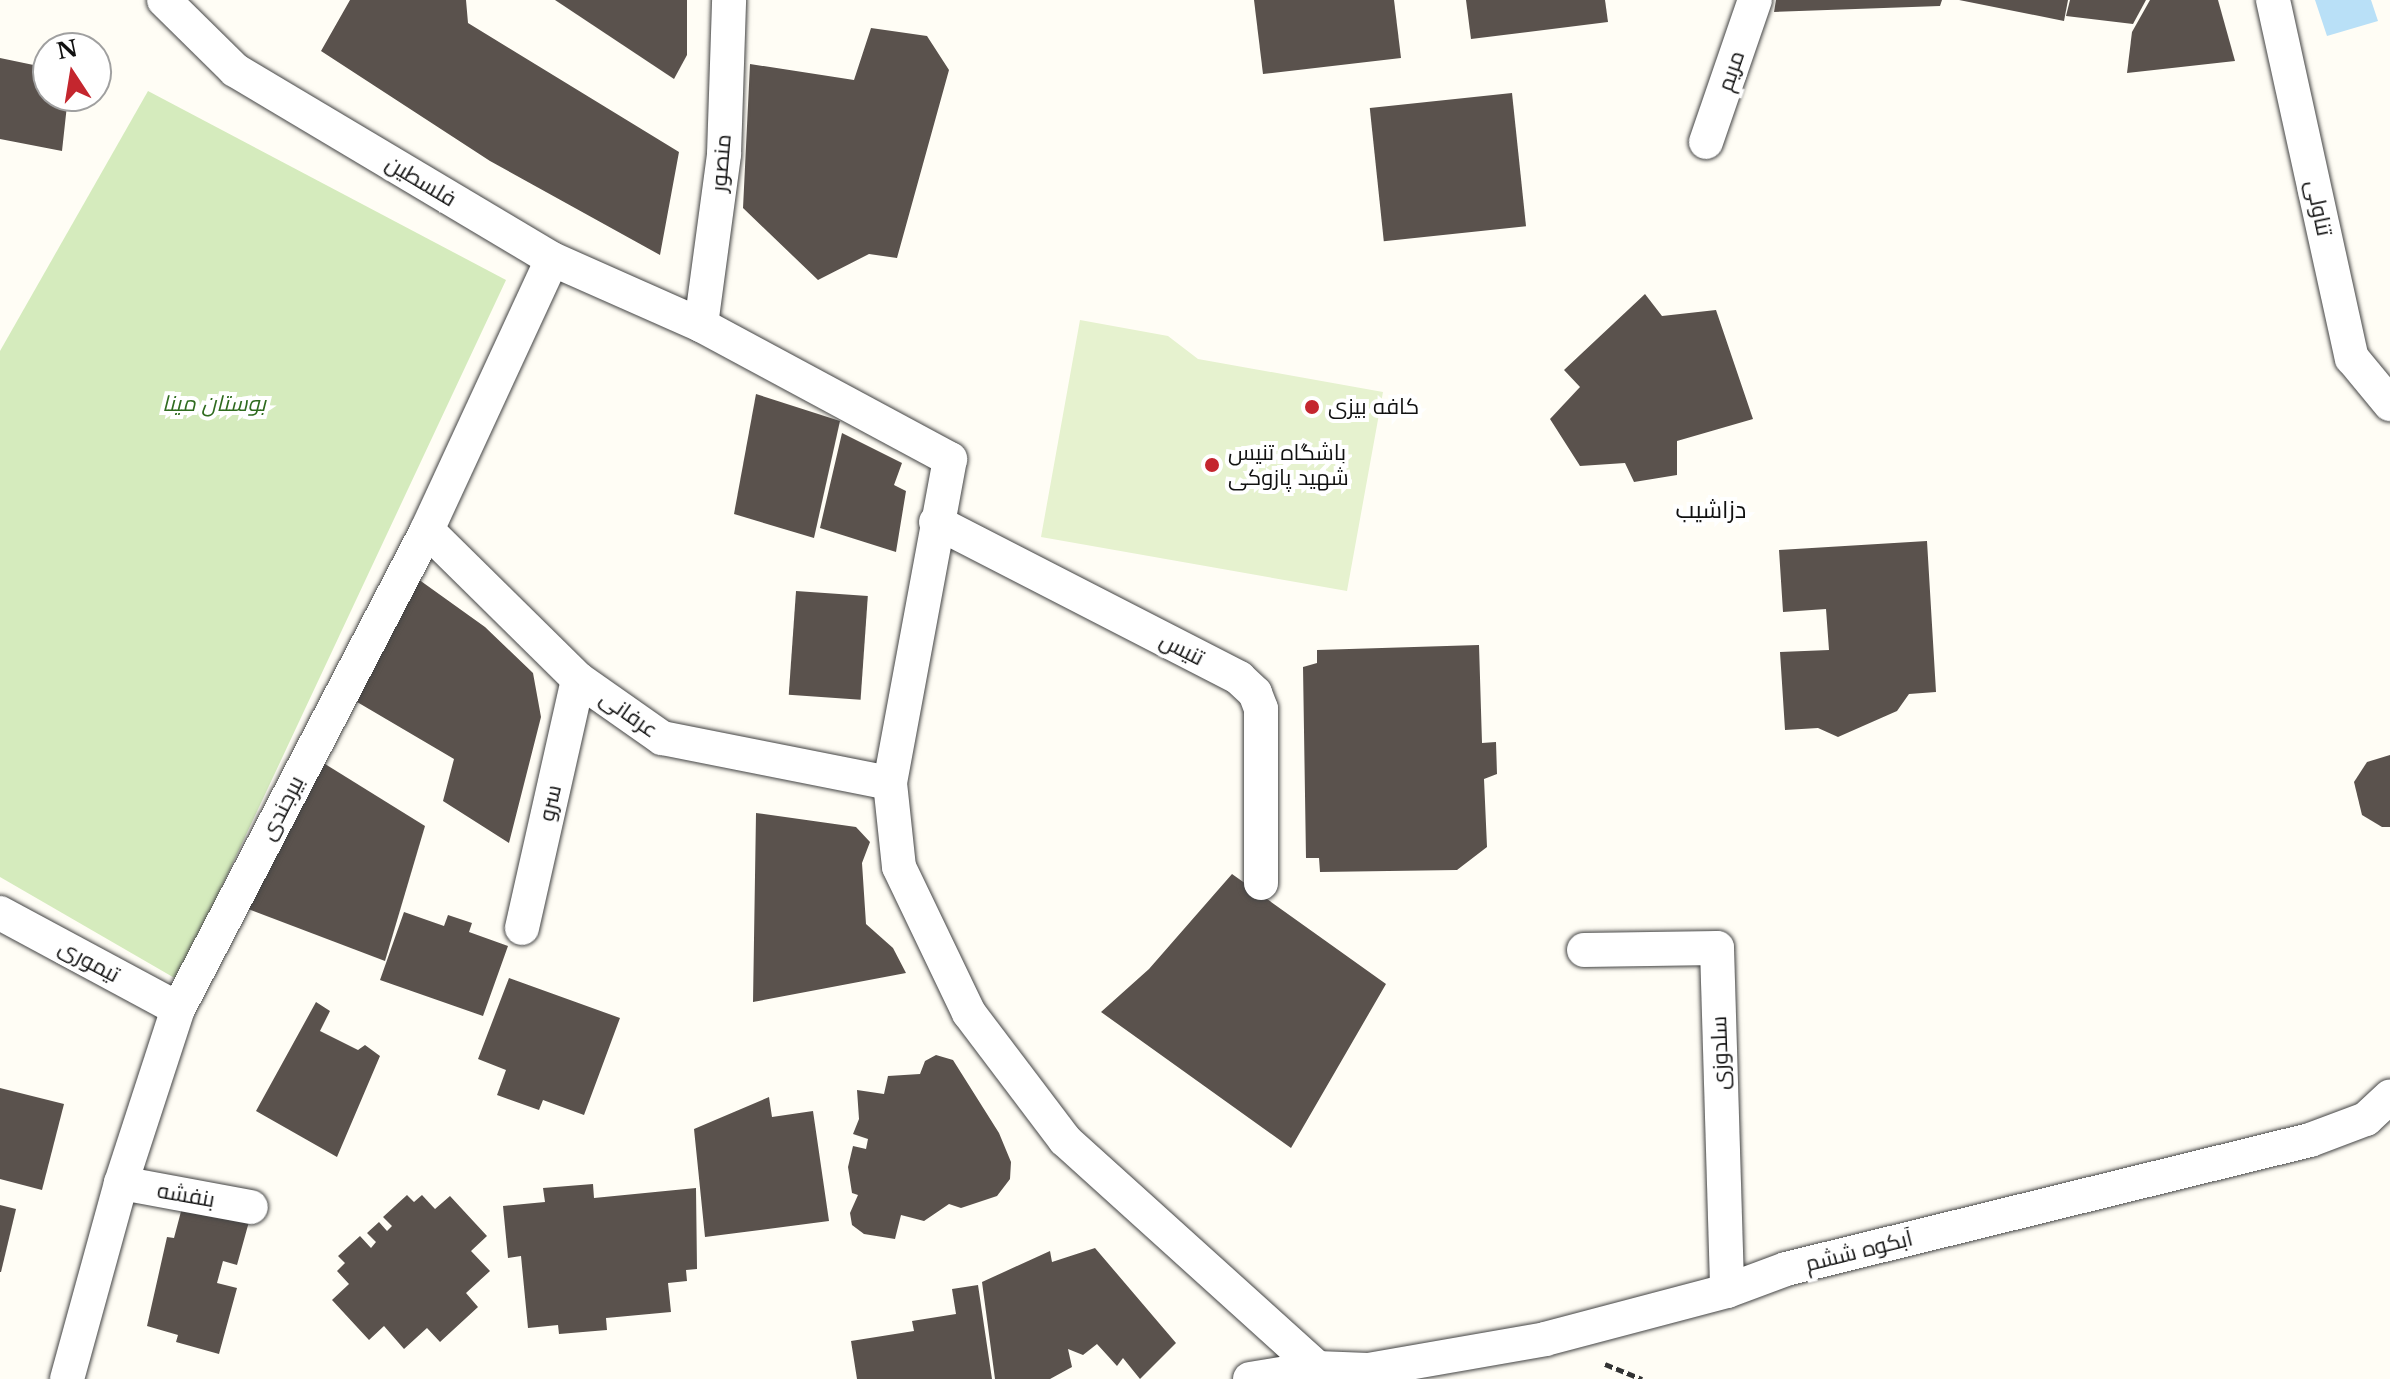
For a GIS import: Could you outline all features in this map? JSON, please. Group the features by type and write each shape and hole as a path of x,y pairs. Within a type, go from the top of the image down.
{"street":[{"name":"فلسطین","path":"164,0 235,70 552,259 701,325 950,459 936,522"},
{"name":"منصور","path":"701,325 724,154 729,0"},
{"name":"مریم","path":"1706,142 1755,0"},
{"name":"تناولی","path":"2273,0 2352,358 2390,404"},
{"name":"بیرجندی","path":"67,1379 121,1183 178,1009 427,530 552,259"},
{"path":"936,522 890,783 899,867 969,1013 1065,1140 1319,1374"},
{"name":"تنیس","path":"936,522 1239,678 1255,693 1261,709 1261,883"},
{"name":"عرفانی","path":"427,530 578,679 680,745 890,783"},
{"name":"سرو","path":"522,928 578,679"},
{"name":"تیموری","path":"0,913 178,1009"},
{"name":"سلدوزی","path":"1584,950 1717,948 1727,1291"},
{"name":"آبکوه ششم","path":"1250,1379 1368,1370 1545,1339 1727,1291 1786,1269 2310,1140 2366,1119 2390,1097"},
{"name":"بنفشه","path":"121,1183 251,1207"}],"green space":[{"name":"بوستان مینا","path":"148,91 506,280 178,980 0,877 0,351"},
{"name":"باشگاه تنیس شهید پازوکی","path":"1080,320 1168,336 1198,359 1383,392 1347,591 1041,537"}],"water":[{"path":"2315,0 2371,0 2378,21 2327,36"}],"building":[{"path":"350,0 466,0 468,23 679,152 660,255 490,161 321,51"},
{"path":"555,0 687,0 687,55 674,79"},
{"path":"1254,0 1394,0 1401,58 1263,74"},
{"path":"1466,0 1605,0 1608,22 1471,39"},
{"path":"1776,0 1942,0 1940,6 1774,12"},
{"path":"1959,0 2068,0 2064,21"},
{"path":"2070,0 2146,0 2133,24 2066,16"},
{"path":"2150,0 2218,0 2235,61 2127,73 2132,32"},
{"path":"871,28 927,36 949,70 897,258 869,254 818,280 743,208 750,64 854,80"},
{"path":"0,58 32,65 32,112 66,112 62,151 0,139"},
{"path":"1512,93 1526,226 1384,241 1370,108"},
{"path":"1645,294 1662,316 1716,310 1753,419 1677,441 1677,475 1634,482 1625,463 1580,466 1550,419 1580,387 1564,370"},
{"path":"756,394 840,421 814,538 734,514"},
{"path":"842,433 902,463 894,485 906,491 896,552 820,528"},
{"path":"1927,541 1936,692 1909,694 1897,711 1838,737 1818,728 1785,730 1780,652 1829,650 1826,609 1783,612 1779,550"},
{"path":"418,579 485,627 533,673 541,717 509,843 443,801 454,759 352,699"},
{"path":"796,591 868,596 861,700 789,695"},
{"path":"1479,645 1482,743 1496,742 1497,774 1484,779 1487,847 1457,870 1320,872 1319,858 1306,858 1303,667 1317,663 1317,650"},
{"path":"2390,755 2390,827 2382,827 2362,815 2354,782 2367,762"},
{"path":"317,759 425,826 385,961 243,907"},
{"path":"756,813 856,827 870,842 862,863 866,924 893,948 906,973 753,1002"},
{"path":"1232,874 1386,984 1291,1148 1101,1012 1149,969"},
{"path":"404,912 444,926 448,915 472,923 469,932 508,946 483,1016 380,980"},
{"path":"509,978 620,1018 584,1115 543,1100 539,1110 497,1095 506,1070 478,1059"},
{"path":"316,1002 330,1011 320,1031 358,1050 365,1045 380,1056 337,1157 256,1111"},
{"path":"936,1055 953,1060 999,1133 1011,1162 1010,1179 997,1196 961,1208 949,1204 924,1221 901,1215 895,1239 864,1234 852,1225 850,1213 858,1195 852,1193 848,1167 853,1146 866,1149 868,1139 853,1134 859,1119 857,1090 884,1094 888,1076 920,1074 925,1061"},
{"path":"0,1088 64,1104 42,1190 0,1179"},
{"path":"769,1097 772,1117 813,1111 829,1221 705,1237 694,1129"},
{"path":"593,1184 594,1198 696,1188 697,1269 686,1270 687,1281 668,1283 671,1312 606,1318 607,1330 559,1334 558,1325 528,1328 521,1256 508,1258 503,1206 545,1202 543,1188"},
{"path":"407,1195 414,1202 422,1195 435,1209 450,1196 487,1236 471,1251 490,1271 466,1293 478,1307 440,1342 427,1328 404,1349 384,1326 369,1340 332,1300 349,1284 337,1271 345,1263 338,1256 360,1236 371,1248 376,1242 367,1233 379,1222 387,1231 392,1226 383,1217"},
{"path":"184,1200 250,1218 237,1265 223,1261 217,1283 237,1288 219,1354 176,1342 178,1335 147,1326 167,1237 174,1238"},
{"path":"0,1205 16,1209 1,1272 0,1272"},
{"path":"1095,1248 1176,1343 1140,1379 1123,1358 1117,1366 1097,1344 1083,1355 1068,1349 1072,1367 1050,1379 995,1379 982,1282 1050,1251 1052,1262"},
{"path":"978,1285 992,1379 857,1379 851,1341 914,1331 912,1321 956,1314 952,1289"}],"place":[{"name":"کافه بیزی","path":"1312,407"},
{"name":"باشگاه تنیس شهید پازوکی","path":"1212,465"}],"district":[{"name":"دزاشیب","path":"1711,510"}]}
